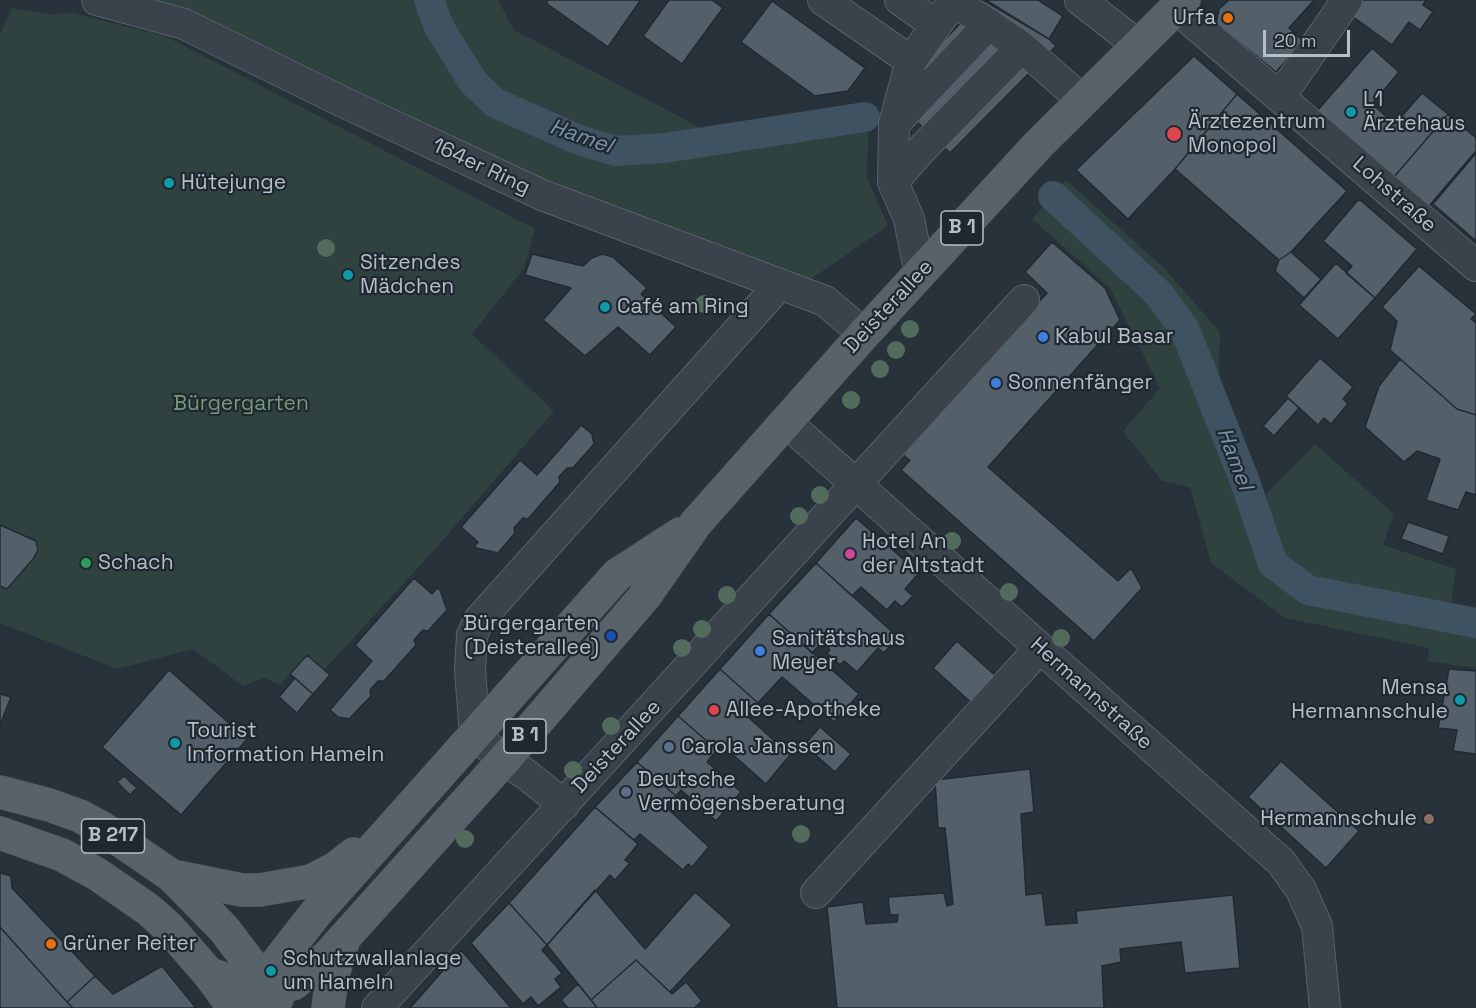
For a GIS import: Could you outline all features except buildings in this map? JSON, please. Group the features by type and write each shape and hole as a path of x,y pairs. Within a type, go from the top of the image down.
{"main road":[{"name":"B 1","path":"1138,45 1180,4"},
{"name":"Deisterallee","path":"272,1001 312,971 343,940 504,760 645,596 696,523 864,334 1005,181 1138,45"},
{"name":"Deisterallee","path":"272,1001 276,964 315,914 617,575 696,523"},
{"name":"B 217","path":"0,792 80,816 102,828 172,876 224,929 272,1001"},
{"path":"172,876 242,890 260,890 311,881 336,868 399,820"},
{"name":"B 217","path":"0,833 62,855 97,874 149,910 209,974 234,1008"},
{"path":"328,1008 332,978 343,940"},
{"name":"Deisterallee","path":"209,974 251,987 272,1001"}],"street":[{"name":"164er Ring","path":"97,0 184,24 353,107 542,195 825,301 864,334"},
{"path":"823,0 906,58"},
{"path":"900,0 936,25"},
{"path":"920,274 909,219 893,182 894,124 906,58 936,25 954,0 1022,47 1082,100"},
{"path":"1080,0 1138,45"},
{"path":"1280,97 1347,0"},
{"name":"Lohstraße","path":"1180,4 1280,97 1476,266"},
{"path":"894,124 989,24"},
{"path":"893,182 1022,47"},
{"path":"564,805 475,735 470,669 472,635 479,620 780,284"},
{"name":"Deisterallee","path":"377,1008 1024,300"},
{"name":"Hermannstraße","path":"786,422 1281,862 1301,890 1317,926 1325,1008"},
{"path":"816,894 1040,648"}],"green space":[{"path":"135,0 498,0 514,30 707,131 869,110 867,177 888,226 802,285 525,172"},
{"name":"Bürgergarten","path":"12,8 47,14 73,13 167,37 535,229 524,268 472,334 554,411 437,547 324,670 307,655 280,685 264,678 243,686 193,649 117,669 0,623 0,34"},
{"path":"1066,180 1163,267 1220,332 1218,397 1250,511 1315,444 1394,514 1383,545 1456,569 1450,610 1476,618 1476,668 1427,661 1429,648 1285,618 1211,563 1190,487 1162,481 1123,431 1160,388 1110,288 1032,219"}],"waterway":[{"name":"Hamel","path":"429,0 439,27 473,82 495,103 579,140 616,151 665,148 865,117"},
{"name":"Hamel","path":"1053,196 1159,294 1185,330 1244,479 1273,564 1308,590 1476,623"}],"place":[{"name":"Urfa","path":"1228,18"},
{"name":"L1 Ärztehaus","path":"1351,112"},
{"name":"Ärztezentrum Monopol","path":"1174,134"},
{"name":"Hütejunge","path":"169,183"},
{"name":"Sitzendes Mädchen","path":"348,275"},
{"name":"Café am Ring","path":"605,307"},
{"name":"Kabul Basar","path":"1043,337"},
{"name":"Sonnenfänger","path":"996,383"},
{"name":"Hotel An der Altstadt","path":"850,554"},
{"name":"Schach","path":"86,563"},
{"name":"Bürgergarten (Deisterallee)","path":"611,636"},
{"name":"Sanitätshaus Meyer","path":"760,651"},
{"name":"Mensa Hermannschule","path":"1460,700"},
{"name":"Allee-Apotheke","path":"714,710"},
{"name":"Tourist Information Hameln","path":"175,743"},
{"name":"Carola Janssen","path":"669,747"},
{"name":"Deutsche Vermögensberatung","path":"626,792"},
{"name":"Hermannschule","path":"1429,819"},
{"name":"Grüner Reiter","path":"51,944"},
{"name":"Schutzwallanlage um Hameln","path":"271,971"}]}
